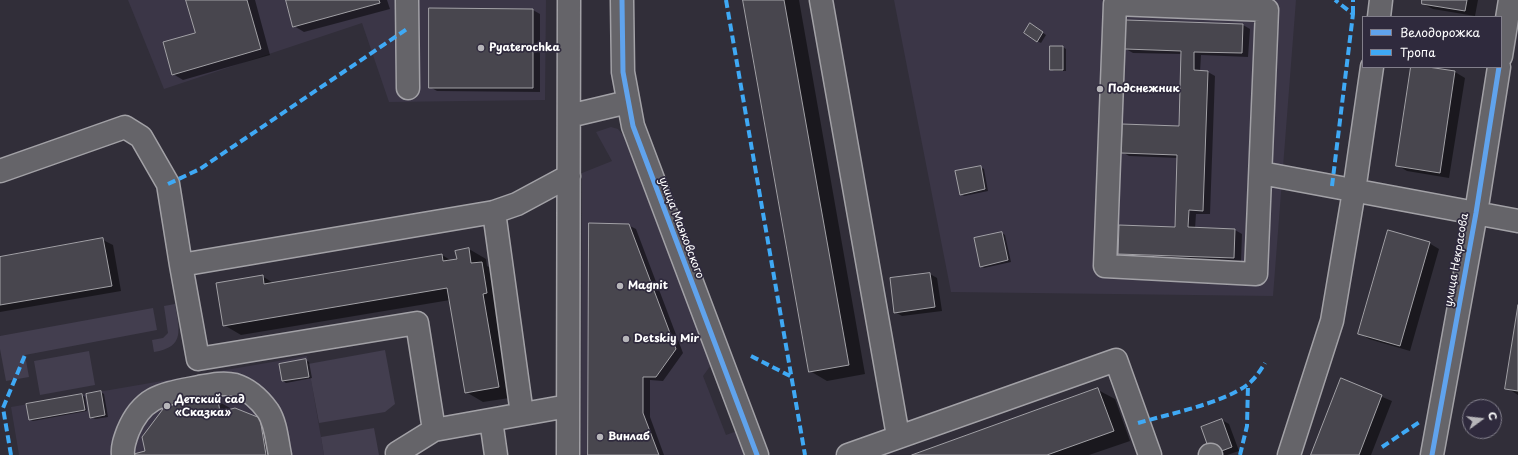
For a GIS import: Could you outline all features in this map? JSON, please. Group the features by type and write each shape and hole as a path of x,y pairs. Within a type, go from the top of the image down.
{"street":[{"path":"407,0 408,88"},
{"path":"568,455 569,0"},
{"name":"улица Маяковского","path":"622,0 623,72 628,102 644,159 757,455"},
{"path":"821,0 898,436"},
{"path":"1379,16 1382,0"},
{"path":"1502,50 1510,0"},
{"path":"1115,4 1268,10 1261,173 1256,274 1105,266 1115,4"},
{"path":"1502,67 1518,70"},
{"path":"1289,455 1332,321 1354,191 1372,68"},
{"name":"улица Некрасова","path":"1432,455 1476,213 1500,68"},
{"path":"569,116 628,102"},
{"path":"0,171 126,127 141,137 168,184 198,359 417,323 434,430"},
{"path":"1261,173 1518,221"},
{"path":"182,265 494,212 517,204 569,176"},
{"path":"494,212 522,414"},
{"path":"211,357 216,384"},
{"path":"848,455 898,436 1116,360 1150,455"},
{"path":"123,455 124,443 131,424 136,415 152,400 163,394 216,384 234,385 242,388 264,405 273,421 280,455"},
{"path":"398,455 397,453 434,430 568,406"},
{"path":"491,420 496,455"}],"shaded area":[{"path":"128,0 546,0 545,100 389,102 362,23 164,89"},
{"name":"Подснежник","path":"894,0 1296,0 1273,296 951,292"},
{"path":"611,127 618,129 623,135 711,365 703,376 726,435 737,431 746,455 581,455 582,173 612,161 596,132"},
{"path":"175,304 179,329 176,341 164,350 154,352 152,340 163,338 168,333 164,306"},
{"path":"153,308 157,330 25,355 29,377 6,381 0,349 0,336"},
{"path":"385,350 395,404 385,412 319,423 308,364"},
{"path":"89,351 95,385 40,395 34,361"},
{"name":"Детский сад «Сказка»","path":"307,356 324,455 19,455 11,407"},
{"path":"374,428 379,455 324,455 321,437"}],"building":[{"path":"186,0 247,0 261,49 172,75 163,42 195,33"},
{"path":"286,0 379,0 380,3 293,27"},
{"path":"743,0 784,0 849,365 809,372"},
{"path":"1422,0 1467,0 1465,11 1422,4"},
{"name":"Pyaterochka","path":"429,8 533,9 533,88 429,88"},
{"path":"1126,20 1243,24 1242,53 1194,52 1194,70 1208,71 1203,211 1189,210 1188,227 1235,229 1234,258 1118,254 1119,225 1175,227 1177,155 1121,153 1122,124 1179,126 1181,51 1125,49"},
{"path":"1030,23 1043,32 1037,42 1024,33"},
{"path":"1050,46 1063,46 1063,70 1050,70"},
{"path":"1411,68 1435,68 1455,71 1440,173 1396,166"},
{"path":"981,166 985,189 960,195 955,171"},
{"name":"Magnit","path":"589,223 629,224 676,349 656,377 643,377 643,413 659,455 588,455"},
{"path":"1388,230 1430,242 1400,346 1358,334"},
{"path":"1002,232 1008,260 980,267 974,238"},
{"path":"103,238 112,286 0,305 0,257"},
{"path":"469,248 471,263 482,262 487,293 483,294 499,387 465,393 447,288 223,326 216,283 263,275 264,284 442,254 443,261 457,259 455,251"},
{"path":"930,273 935,307 894,313 890,278"},
{"path":"1518,305 1518,391 1505,389"},
{"path":"306,359 309,377 282,381 279,364"},
{"path":"1341,378 1382,395 1359,455 1311,455"},
{"path":"1098,388 1114,431 1047,455 912,455"},
{"path":"101,391 105,415 90,418 86,394"},
{"path":"82,394 85,410 29,420 26,404"},
{"path":"207,394 218,400 220,412 235,408 260,418 266,455 130,455 145,451 142,437 169,401"},
{"path":"1222,419 1232,447 1211,455 1201,427"}],"marked path":[{"path":"726,0 805,455"},
{"path":"1332,186 1353,14 1335,0"},
{"path":"1353,0 1353,14"},
{"path":"168,184 200,169 407,29"},
{"path":"11,455 3,408 25,355"},
{"path":"751,356 792,377"},
{"path":"1138,423 1210,403 1237,391 1247,385 1265,363"},
{"path":"1240,455 1247,426 1248,384"},
{"path":"1382,447 1421,421"}],"cycle path":[{"path":"622,0 623,72 633,126 757,455"},
{"path":"1432,455 1476,213 1499,68"}],"place":[{"name":"Pyaterochka","path":"481,48"},
{"name":"Подснежник","path":"1100,89"},
{"name":"Magnit","path":"620,286"},
{"name":"Detskiy Mir","path":"626,339"},
{"name":"Детский сад «Сказка»","path":"167,406"},
{"name":"Винлаб","path":"600,437"}]}
